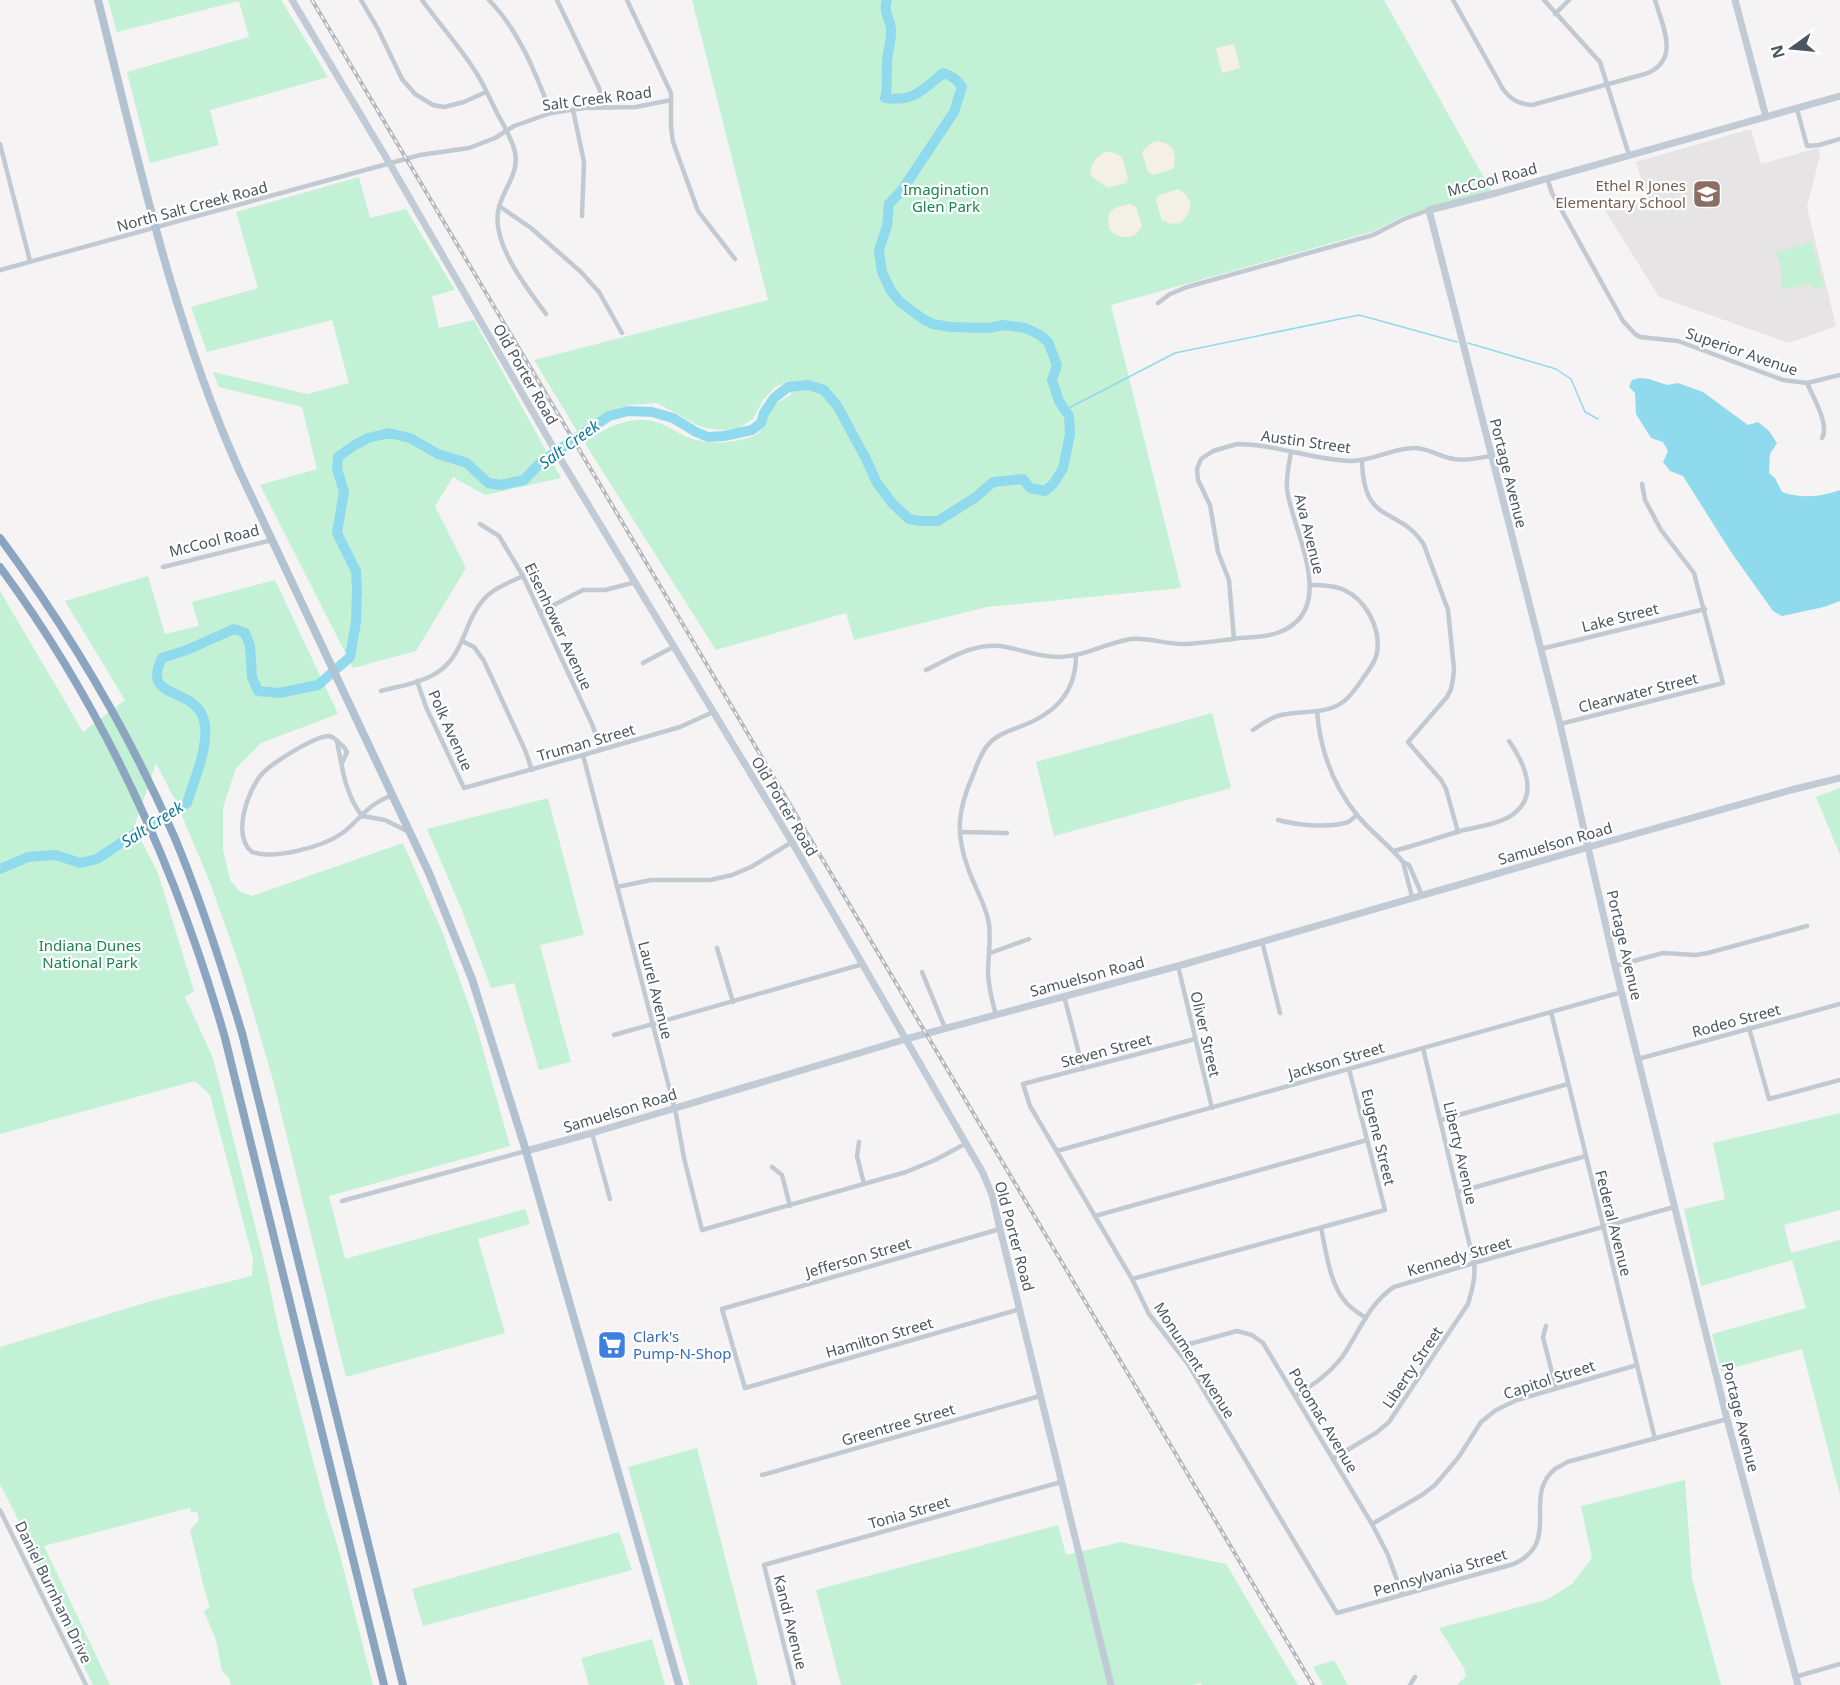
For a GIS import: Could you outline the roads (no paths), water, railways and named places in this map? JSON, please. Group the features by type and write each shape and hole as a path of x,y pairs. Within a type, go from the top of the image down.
{"highway":[{"path":"0,537 60,623 127,738 174,837 205,917 242,1034 403,1685"},
{"path":"0,567 45,633 111,747 140,806 185,913 225,1038 384,1685"}],"main road":[{"path":"98,0 155,228 198,369 224,435 272,540 429,873 472,979 526,1151 679,1685"}],"street":[{"name":"Old Porter Road","path":"292,0 390,164 549,440 792,842 987,1184 1020,1309 1111,1685"},
{"path":"361,0 378,28 402,79 416,94 433,105 444,107 486,92"},
{"path":"422,0 467,59 507,131 515,151 516,165 513,177 498,206 497,223 503,244 546,314"},
{"path":"489,0 508,21 520,40 551,113"},
{"path":"556,0 599,88 604,107"},
{"path":"627,0 670,92 673,142 683,175 698,211 735,259"},
{"path":"1453,0 1503,89 1513,100 1525,105 1608,84 1658,68 1666,57 1667,51 1655,0"},
{"path":"1544,0 1595,55 1603,69 1629,155"},
{"path":"1555,14 1569,0"},
{"path":"1734,0 1766,117"},
{"name":"McCool Road","path":"1158,303 1170,294 1187,287 1373,235 1404,219 1429,210 1840,96"},
{"name":"Salt Creek Road","path":"390,164 420,155 469,148 495,138 529,120 551,113 604,107 636,107 671,100"},
{"path":"1797,109 1807,146 1840,139"},
{"path":"573,110 584,162 582,216"},
{"path":"0,144 3,164 30,261"},
{"name":"North Salt Creek Road","path":"0,270 390,164"},
{"name":"Superior Avenue","path":"1547,178 1552,193 1623,321 1635,334 1647,339 1678,341 1784,380 1807,383"},
{"path":"498,206 531,228 581,272 599,292 622,333"},
{"name":"Portage Avenue","path":"1429,210 1560,724 1638,1059 1726,1419 1798,1685"},
{"path":"1822,438 1825,434 1824,423 1807,383 1819,382 1840,375"},
{"name":"Austin Street","path":"1234,639 1229,580 1218,552 1210,504 1198,480 1198,464 1207,455 1229,445 1244,444 1341,460 1362,460 1414,448 1430,450 1456,460 1491,456"},
{"name":"Ava Avenue","path":"1292,452 1287,489 1311,585"},
{"path":"1362,460 1362,477 1366,492 1376,508 1412,530 1419,537 1448,610 1454,669 1451,689 1441,705 1408,742 1441,780 1446,789 1458,832"},
{"path":"1642,484 1645,500 1661,530 1694,573 1705,609"},
{"name":"Eisenhower Avenue","path":"480,524 499,536 523,576 592,724 601,750"},
{"name":"McCool Road","path":"163,567 272,540"},
{"path":"381,691 437,674 454,657 483,599 493,591 523,576"},
{"path":"540,612 583,590 605,590 636,582"},
{"path":"926,670 969,650 990,646 1010,648 1038,656 1076,655 1136,638 1177,645 1275,634 1290,626 1305,609 1311,585 1333,586 1354,596 1373,621 1377,643 1375,660 1354,691 1337,705 1317,711 1281,715 1253,730"},
{"name":"Lake Street","path":"1541,649 1705,609"},
{"name":"Clearwater Street","path":"1560,724 1723,683 1705,609"},
{"path":"462,641 474,647 484,661 532,770"},
{"path":"643,663 673,647"},
{"path":"996,1015 990,989 989,922 981,896 968,871 963,855 960,810 981,754 999,735 1034,721 1060,702 1072,682 1076,655"},
{"name":"Polk Avenue","path":"417,681 426,707 464,788"},
{"path":"1317,711 1320,739 1328,766 1338,788 1357,815 1403,862 1409,865 1422,895"},
{"name":"Truman Street","path":"464,788 688,724 713,712"},
{"path":"392,795 370,807 362,816 341,835 317,845 278,853 258,854 248,848 244,842 242,835 244,813 254,785 260,776 267,768 314,740 328,736 344,747 346,752 341,764 344,779 354,805 362,816 385,820 410,832"},
{"path":"1394,851 1509,817 1522,804 1526,796 1527,777 1519,755 1509,741"},
{"name":"Laurel Avenue","path":"583,755 674,1108 702,1230 790,1206"},
{"name":"Samuelson Road","path":"342,1201 592,1133 906,1039 1178,966 1412,897 1840,778"},
{"path":"1278,820 1300,824 1334,824 1348,822 1357,815"},
{"path":"960,832 1007,833"},
{"path":"617,887 651,880 710,880 726,876 751,867 792,842"},
{"path":"1403,862 1412,897"},
{"path":"1616,966 1663,953 1696,955 1708,953 1807,926"},
{"path":"990,952 1029,939"},
{"path":"1262,941 1280,1013"},
{"path":"717,948 733,1002"},
{"path":"614,1035 863,964"},
{"name":"Oliver Street","path":"1178,966 1212,1108"},
{"path":"922,972 945,1028"},
{"name":"Jackson Street","path":"1057,1150 1622,992"},
{"path":"1064,995 1083,1069"},
{"name":"Rodeo Street","path":"1638,1059 1840,1004"},
{"name":"Federal Avenue","path":"1551,1012 1654,1439"},
{"path":"1749,1029 1769,1099 1840,1080"},
{"name":"Steven Street","path":"1023,1084 1195,1039"},
{"name":"Liberty Avenue","path":"1423,1048 1474,1263"},
{"name":"Eugene Street","path":"1321,1228 1385,1210 1349,1069"},
{"name":"Monument Avenue","path":"1023,1084 1030,1106 1132,1279 1149,1314 1188,1364 1337,1613"},
{"path":"1441,1120 1568,1084"},
{"path":"592,1133 610,1199"},
{"path":"1095,1216 1367,1140"},
{"path":"859,1142 857,1156 864,1184"},
{"path":"772,1167 782,1175 790,1206 922,1166 966,1144"},
{"path":"1458,1192 1586,1156"},
{"name":"Kennedy Street","path":"1295,1396 1327,1374 1341,1358 1375,1304 1394,1287 1674,1207"},
{"path":"1132,1279 1321,1228 1337,1287 1343,1299 1366,1318"},
{"name":"Jefferson Street","path":"745,1388 723,1309 1000,1229"},
{"name":"Liberty Street","path":"1334,1458 1376,1433 1389,1422 1468,1304 1473,1287 1474,1263"},
{"name":"Hamilton Street","path":"745,1388 1020,1309"},
{"path":"1546,1326 1543,1337 1556,1388"},
{"name":"Potomac Avenue","path":"1174,1348 1237,1331 1252,1335 1263,1343 1372,1524 1388,1555 1402,1594"},
{"name":"Capitol Street","path":"1372,1524 1435,1485 1458,1458 1481,1422 1488,1416 1517,1400 1636,1365"},
{"name":"Greentree Street","path":"762,1475 1040,1396"},
{"name":"Pennsylvania Street","path":"1337,1613 1514,1564 1530,1554 1536,1546 1540,1497 1544,1482 1554,1470 1567,1462 1726,1419"},
{"name":"Tonia Street","path":"764,1565 1061,1482"},
{"name":"Daniel Burnham Drive","path":"0,1510 86,1685"},
{"name":"Kandi Avenue","path":"764,1565 794,1685"},
{"path":"1795,1677 1840,1664"},
{"path":"1410,1685 1415,1677"}],"water":[{"path":"1639,378 1667,385 1678,383 1703,392 1748,425 1758,422 1769,431 1777,443 1770,454 1769,473 1775,478 1782,492 1797,496 1811,496 1840,490 1840,601 1824,607 1782,616 1773,611 1731,552 1683,476 1670,471 1663,462 1668,451 1663,442 1651,438 1636,414 1635,393 1629,387 1632,380"}],"waterway":[{"name":"Salt Creek","path":"0,869 28,857 56,855 80,863 97,859 187,803 204,748 205,726 197,707 170,692 158,681 157,671 162,658 187,650 234,629 245,633 250,646 252,677 258,691 279,693 318,685 350,657 356,622 356,571 337,533 344,492 337,469 338,457 368,438 389,433 410,438 438,454 467,463 488,483 501,485 524,480 541,462 609,416 628,411 652,412 673,418 708,437 724,436 752,430 761,423 764,413 774,398 788,387 808,385 824,390 838,407 877,483 892,503 909,519 938,521 976,497 993,482 1023,479 1030,488 1045,491 1054,483 1063,468 1070,434 1069,416 1059,401 1052,380 1057,365 1048,342 1040,335 1025,328 1003,325 989,328 950,327 933,324 900,302 891,291 882,272 879,250 887,226 889,204 902,190 954,112 962,87 954,78 943,73 911,96 885,98 891,32 886,9 887,0"},
{"path":"1065,410 1175,353 1359,315 1457,342"},
{"path":"1468,343 1556,369 1571,379 1585,412 1598,419"}],"railway":[{"path":"312,0 1313,1685"}],"place":[{"name":"Ethel R Jones Elementary School","path":"1707,194"},
{"name":"Clark's Pump-N-Shop","path":"612,1345"}],"park label":[{"name":"Imagination Glen Park","path":"946,198"},
{"name":"Indiana Dunes National Park","path":"90,954"}]}
